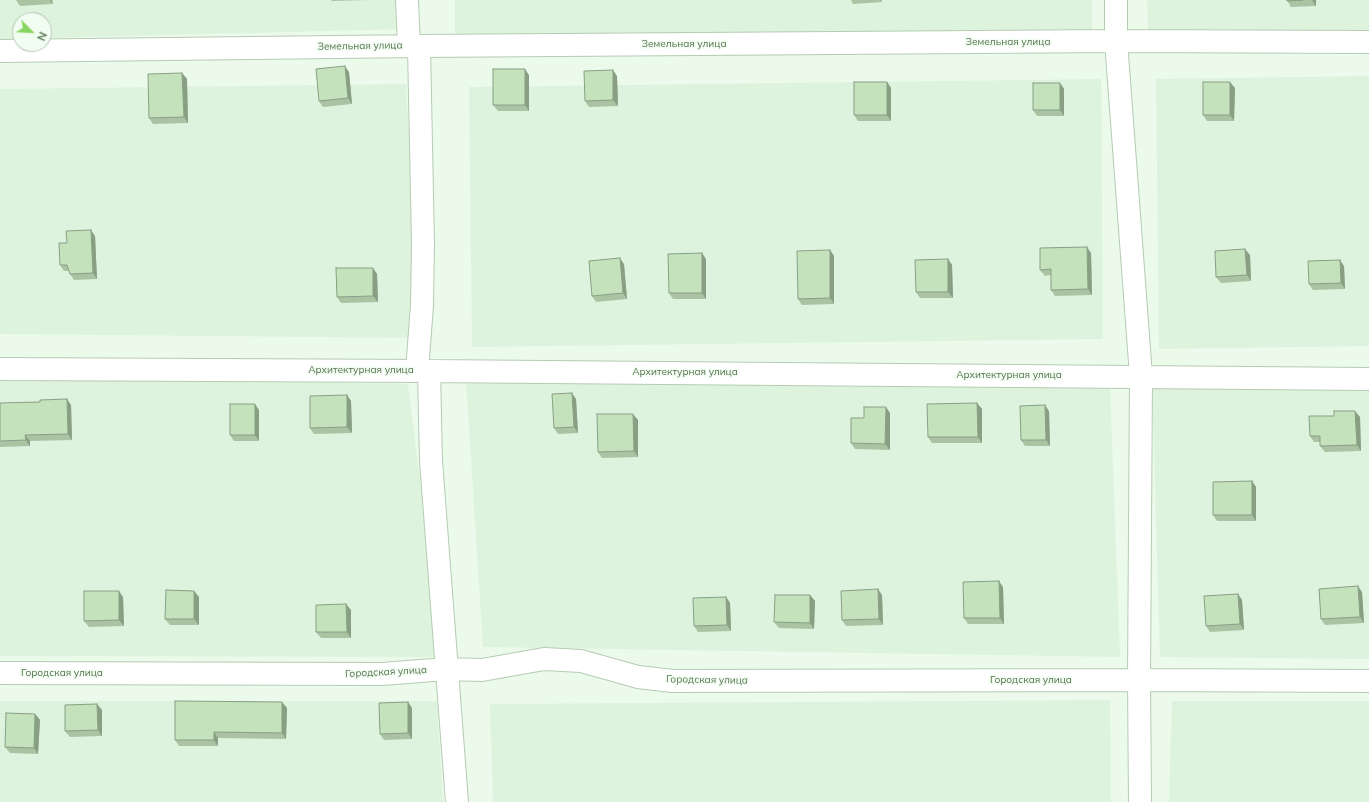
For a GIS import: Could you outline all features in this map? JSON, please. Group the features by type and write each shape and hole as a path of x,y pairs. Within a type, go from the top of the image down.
{"street":[{"path":"407,0 414,46 423,244 423,371 457,802"},
{"path":"1116,0 1116,41 1141,376 1139,680 1140,802"},
{"name":"Земельная улица","path":"0,51 414,46 1116,41 1369,42"},
{"name":"Архитектурная улица","path":"0,369 1141,376 1369,379"},
{"name":"Городская улица","path":"0,673 382,674 446,669 482,670 544,659 581,661 638,677 673,681 1369,681"}],"shaded area":[{"path":"0,0 409,0 410,29 52,38 52,12 12,12 12,39 0,39"},
{"path":"455,0 1092,0 1092,30 455,40"},
{"path":"1147,0 1369,0 1369,31 1148,35"},
{"path":"1369,76 1369,346 1159,349 1156,79"},
{"path":"1101,79 1103,339 472,347 469,87"},
{"path":"406,84 421,338 0,334 0,89"},
{"path":"0,377 408,384 442,657 0,656"},
{"path":"466,381 1110,384 1120,657 483,647"},
{"path":"1152,384 1369,385 1369,659 1160,657"},
{"path":"1110,700 1111,802 493,802 490,704"},
{"path":"0,701 437,701 443,802 0,802"},
{"path":"1172,701 1369,701 1369,802 1169,802"}],"building":[{"path":"345,66 348,98 319,101 316,69"},
{"path":"493,69 525,69 525,105 493,105"},
{"path":"613,70 613,100 585,101 584,71"},
{"path":"182,73 184,117 149,118 148,74"},
{"path":"854,82 887,82 887,115 854,115"},
{"path":"1203,82 1230,82 1230,115 1203,115"},
{"path":"1033,83 1060,83 1060,110 1033,110"},
{"path":"91,230 93,273 70,274 67,265 60,265 59,243 67,243 66,231"},
{"path":"1087,247 1088,289 1051,290 1051,269 1040,270 1040,248"},
{"path":"1245,249 1247,275 1216,277 1215,251"},
{"path":"830,250 830,298 798,299 797,251"},
{"path":"702,253 702,293 669,293 668,254"},
{"path":"620,258 623,293 592,296 589,261"},
{"path":"948,259 948,292 916,292 915,260"},
{"path":"1340,260 1341,283 1309,284 1308,261"},
{"path":"336,268 373,268 373,296 337,297"},
{"path":"572,393 574,427 554,428 552,394"},
{"path":"347,395 347,427 310,428 310,396"},
{"path":"67,399 68,434 25,435 26,440 0,441 0,403 40,402 40,400"},
{"path":"977,403 978,437 928,437 927,404"},
{"path":"230,404 255,404 255,435 230,435"},
{"path":"1045,405 1046,440 1021,440 1020,406"},
{"path":"864,407 886,407 885,444 851,443 851,418 864,418"},
{"path":"1334,411 1355,411 1357,445 1320,446 1320,436 1310,436 1309,416 1334,416"},
{"path":"597,414 633,414 634,451 598,452"},
{"path":"1252,481 1252,515 1213,515 1213,482"},
{"path":"999,581 1000,618 964,618 963,582"},
{"path":"1358,586 1360,617 1321,619 1319,589"},
{"path":"878,589 879,619 842,620 841,591"},
{"path":"166,590 194,591 194,619 165,619"},
{"path":"84,591 119,591 119,620 84,621"},
{"path":"1238,594 1240,624 1206,626 1204,596"},
{"path":"775,595 810,595 810,623 774,622"},
{"path":"726,597 727,625 694,626 693,598"},
{"path":"346,604 347,632 316,632 316,605"},
{"path":"175,701 282,702 282,733 214,732 214,740 175,740"},
{"path":"408,702 408,733 380,734 379,703"},
{"path":"97,704 98,730 65,731 65,705"},
{"path":"6,713 35,714 34,748 5,747"}]}
